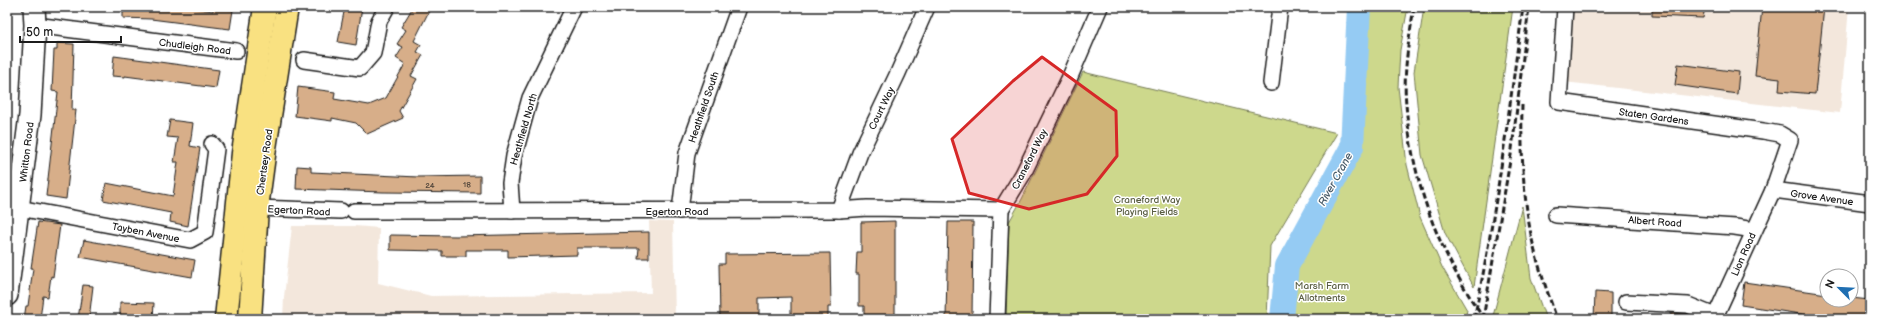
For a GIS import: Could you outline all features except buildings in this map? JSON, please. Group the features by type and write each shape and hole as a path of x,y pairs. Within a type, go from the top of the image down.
{"highway":[{"name":"Chertsey Road","path":"226,319 242,168 265,7"},
{"name":"Chertsey Road","path":"250,319 258,208 265,148 288,7"}],"main road":[{"name":"Whitton Road","path":"7,295 30,116 34,16"}],"street":[{"path":"304,60 360,68 373,53 379,21 388,7"},
{"name":"Heathfield North","path":"512,211 510,183 514,156 530,98 574,7"},
{"name":"Heathfield South","path":"680,211 687,153 739,7"},
{"name":"Court Way","path":"839,210 860,153 927,7"},
{"name":"Craneford Way","path":"997,319 1001,210 1023,174 1069,79 1100,7"},
{"path":"1271,83 1280,7"},
{"name":"Staten Gardens","path":"1565,7 1559,102 1780,134 1790,140 1773,190"},
{"name":"Chudleigh Road","path":"34,16 236,51"},
{"name":"Tayben Avenue","path":"19,208 190,240 205,232 216,149 212,144"},
{"name":"Grove Avenue","path":"1773,190 1870,203"},
{"name":"Lion Road","path":"1714,318 1773,190"},
{"name":"Egerton Road","path":"258,208 347,211 680,211 839,210 867,208 1001,210"},
{"name":"Albert Road","path":"1556,215 1735,226 1754,230"},
{"path":"1626,302 1688,305 1714,318"}],"highlighted area":[{"path":"1042,57 1116,111 1117,156 1087,194 1029,209 969,193 952,139 1013,81"}],"shaded area":[{"path":"1569,7 1849,7 1840,113 1564,82"},
{"path":"649,221 673,222 675,319 283,319 292,226 355,226 379,228 378,283 431,296 651,293"}],"green space":[{"name":"Marsh Farm Allotments","path":"1363,7 1408,7 1400,50 1398,87 1407,165 1420,217 1442,267 1467,310 1465,319 1291,319 1295,275 1358,147"},
{"path":"1424,7 1513,7 1474,287 1445,233 1422,155 1414,72"},
{"name":"Craneford Way Playing Fields","path":"1083,72 1337,133 1270,246 1267,319 1006,319 1009,222 1022,199"},
{"path":"1522,206 1531,278 1546,319 1494,319 1493,316"}],"waterway":[{"name":"River Crane","path":"1282,319 1287,266 1352,147 1359,7"}],"railway":[{"path":"1414,7 1405,80 1409,134 1414,162 1421,190 1441,243 1468,294 1484,319"},
{"path":"1474,319 1489,242 1523,7"},
{"path":"1483,319 1512,149 1529,7"},
{"path":"1522,105 1522,142 1525,197 1528,216 1537,260 1557,319"}]}
